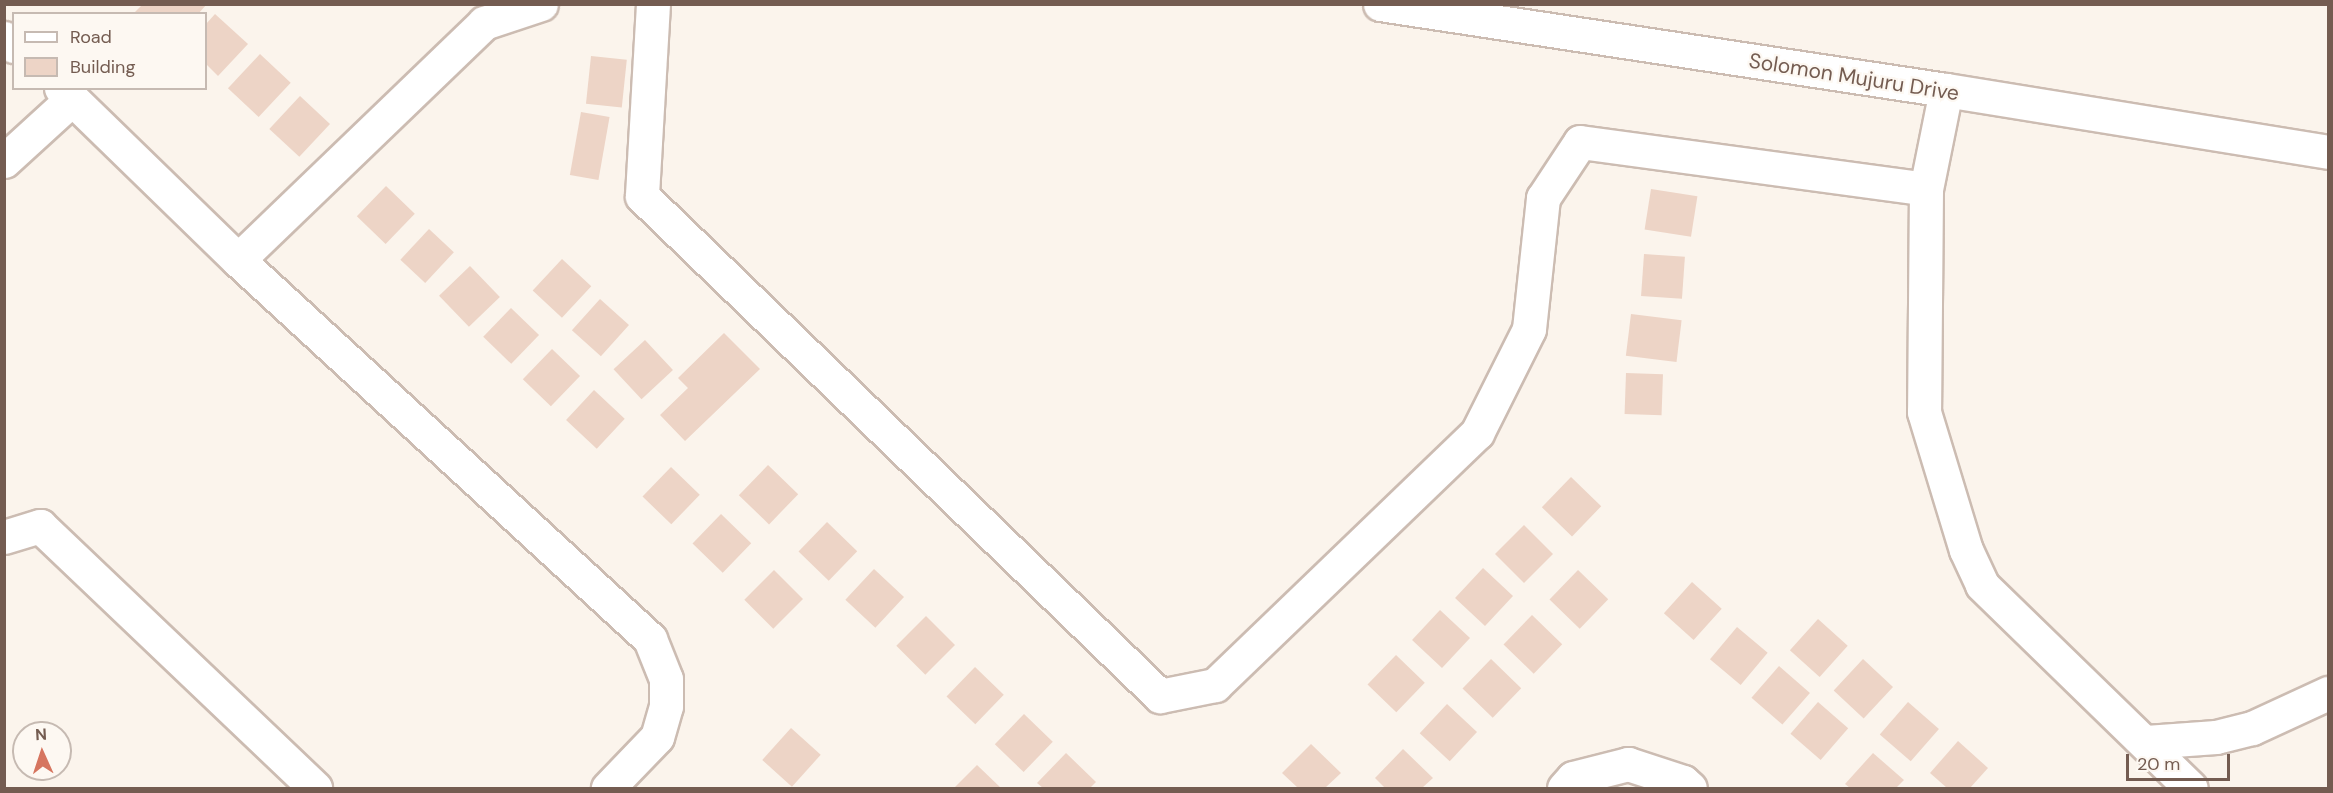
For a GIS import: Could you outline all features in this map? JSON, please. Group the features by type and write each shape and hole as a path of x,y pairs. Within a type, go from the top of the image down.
{"street":[{"path":"238,260 484,23 541,4"},
{"path":"653,4 642,196 1160,696 1215,685 1477,433 1529,329 1543,198 1581,142 1926,189"},
{"name":"Solomon Mujuru Drive","path":"1380,4 1946,90 2328,152"},
{"path":"1946,90 1926,189 1924,412 1966,550 1982,585 2146,742 2191,789"},
{"path":"4,161 66,94 238,260 650,639 666,679 666,706 657,737 608,789"},
{"path":"4,537 40,526 315,789"},
{"path":"2146,742 2216,737 2252,728 2328,693"},
{"path":"1564,789 1573,778 1628,764 1683,782 1690,789"}],"building":[{"path":"143,4 207,4 200,12 135,12"},
{"path":"215,14 248,44 218,76 207,65 207,23"},
{"path":"260,54 291,83 259,117 228,88"},
{"path":"591,56 627,60 622,108 586,104"},
{"path":"300,96 330,124 299,157 269,129"},
{"path":"581,112 610,117 598,180 570,175"},
{"path":"386,186 415,214 386,244 357,216"},
{"path":"1651,189 1697,196 1691,237 1645,229"},
{"path":"429,229 454,252 425,283 400,260"},
{"path":"1644,254 1685,257 1682,299 1641,296"},
{"path":"562,259 591,286 562,318 533,290"},
{"path":"470,266 500,297 469,327 439,296"},
{"path":"600,299 629,325 601,356 572,330"},
{"path":"511,308 539,335 511,364 483,337"},
{"path":"1631,314 1682,320 1677,362 1626,356"},
{"path":"724,333 760,369 685,441 660,415 688,388 678,378"},
{"path":"645,340 673,370 642,399 614,369"},
{"path":"552,349 580,376 551,406 523,379"},
{"path":"1626,373 1663,374 1662,415 1625,414"},
{"path":"594,390 625,419 597,449 566,420"},
{"path":"768,465 798,494 769,524 739,495"},
{"path":"671,467 700,495 671,524 643,496"},
{"path":"1571,477 1601,506 1572,536 1542,507"},
{"path":"721,514 751,543 723,573 693,543"},
{"path":"827,522 857,551 829,581 799,551"},
{"path":"1524,525 1553,554 1524,583 1495,554"},
{"path":"1483,568 1513,596 1485,626 1455,598"},
{"path":"874,569 904,597 875,628 845,600"},
{"path":"774,570 803,599 773,629 744,600"},
{"path":"1578,570 1608,599 1580,629 1550,599"},
{"path":"1692,582 1722,609 1694,640 1664,613"},
{"path":"1440,610 1470,638 1442,668 1412,640"},
{"path":"1532,615 1562,644 1534,674 1504,644"},
{"path":"926,616 955,645 925,675 896,646"},
{"path":"1818,619 1848,646 1820,677 1790,650"},
{"path":"1737,627 1768,653 1741,685 1710,659"},
{"path":"1396,655 1425,683 1396,712 1368,684"},
{"path":"1491,659 1521,688 1493,718 1463,688"},
{"path":"1863,659 1893,687 1864,718 1834,690"},
{"path":"1779,666 1810,693 1782,725 1751,698"},
{"path":"975,667 1004,695 975,724 947,696"},
{"path":"1818,702 1848,728 1821,760 1790,734"},
{"path":"1908,702 1939,729 1911,761 1880,734"},
{"path":"1447,704 1477,732 1450,761 1420,733"},
{"path":"1024,714 1053,742 1024,772 995,744"},
{"path":"791,728 821,755 792,787 762,760"},
{"path":"1958,741 1988,768 1970,788 1947,788 1930,773"},
{"path":"1311,744 1341,773 1325,788 1298,788 1282,773"},
{"path":"1403,749 1433,778 1422,788 1385,788 1375,778"},
{"path":"1066,753 1096,782 1090,788 1043,788 1037,783"},
{"path":"1873,753 1904,780 1896,788 1850,788 1845,784"},
{"path":"977,765 1001,788 954,788"}]}
